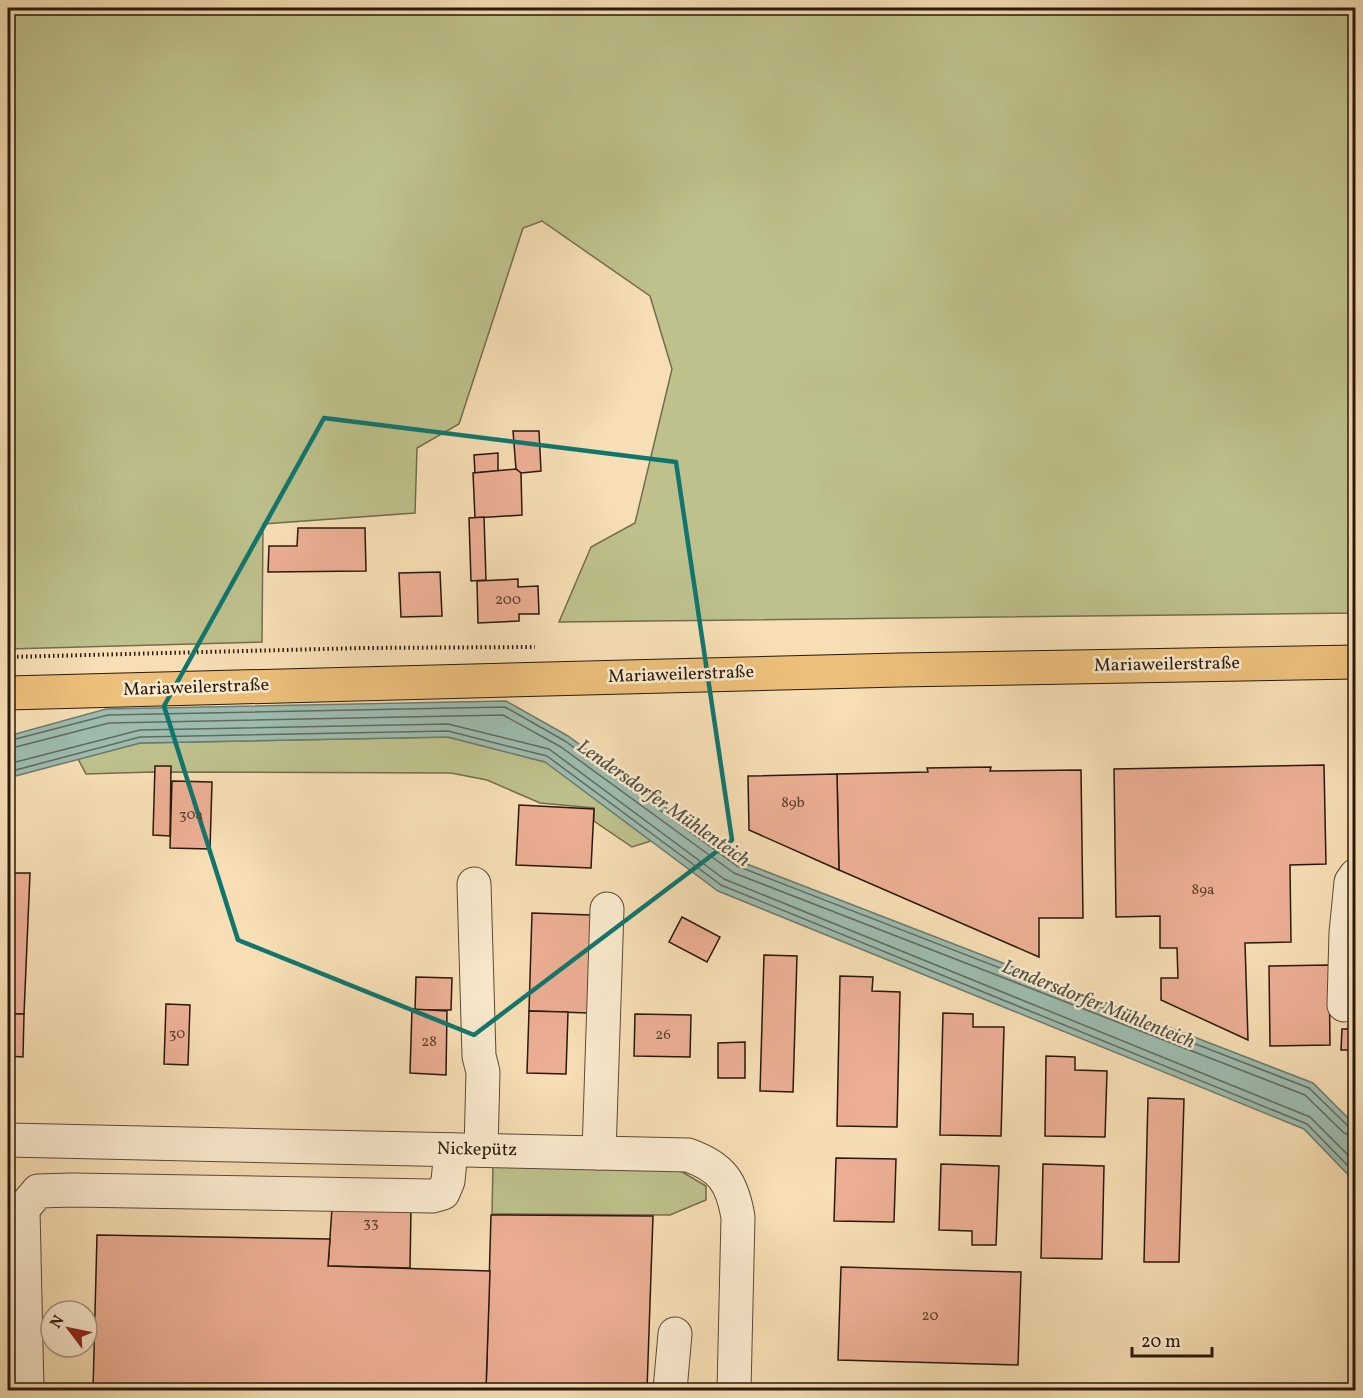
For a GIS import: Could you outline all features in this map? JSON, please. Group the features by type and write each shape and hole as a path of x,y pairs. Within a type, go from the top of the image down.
{"main road":[{"name":"Mariaweilerstraße","path":"8,693 899,670 1356,662"}],"street":[{"path":"1344,1005 1347,923 1351,882 1356,875"},
{"path":"27,1390 23,1209 38,1191 432,1196 443,1192 466,1150 483,1072 479,1056 474,884"},
{"path":"599,1153 607,909"},
{"name":"Nickepütz","path":"8,1140 688,1155 705,1161 721,1173 734,1195 738,1217 734,1390"},
{"path":"73,1190 74,1142"},
{"path":"670,1390 675,1334"}],"highlighted area":[{"path":"324,418 676,462 732,840 474,1035 238,940 164,706"}],"green space":[{"path":"8,8 1355,8 1355,613 559,622 591,547 635,523 672,369 650,296 542,221 523,228 459,424 417,448 415,513 263,524 262,642 8,649"},
{"path":"448,737 546,762 651,841 632,847 594,821 594,808 540,803 487,780 451,773 152,772 86,774 78,759 140,743"},
{"path":"493,1164 679,1170 706,1186 706,1200 670,1215 492,1214"}],"water":[{"name":"Lendersdorfer Mühlenteich","path":"506,701 568,736 739,861 1313,1083 1355,1125 1355,1182 1304,1129 718,891 545,762 448,737 140,743 8,778 8,736 106,709"}],"building":[{"path":"513,431 539,431 541,471 521,473 516,469"},
{"path":"498,453 498,471 475,473 474,455"},
{"path":"516,469 521,473 522,515 475,518 473,473"},
{"path":"484,517 486,580 471,581 469,518"},
{"path":"298,528 365,528 366,571 268,572 269,546 297,546"},
{"path":"440,572 442,616 401,617 399,573"},
{"path":"518,579 518,587 538,586 539,614 519,614 519,621 478,623 477,581"},
{"path":"1324,765 1326,864 1290,865 1291,942 1245,943 1248,1040 1161,1000 1161,978 1178,978 1177,948 1160,948 1160,916 1116,917 1114,769"},
{"path":"155,766 171,766 170,836 153,835"},
{"path":"991,767 990,771 1081,770 1083,918 1039,918 1039,957 839,870 837,774 928,772 927,768"},
{"path":"837,774 839,870 749,830 748,776"},
{"path":"172,781 212,782 210,849 170,848"},
{"path":"519,805 594,809 591,868 516,865"},
{"path":"8,873 30,873 24,1014 8,1014"},
{"path":"532,913 591,915 589,1013 529,1011"},
{"path":"682,917 720,937 707,962 669,942"},
{"path":"764,955 797,956 793,1092 760,1091"},
{"path":"1329,965 1330,1045 1270,1046 1269,966"},
{"path":"840,976 873,977 872,991 900,992 897,1127 837,1126"},
{"path":"416,977 452,978 451,1010 415,1010"},
{"path":"166,1004 190,1005 188,1065 164,1064"},
{"path":"412,1009 447,1011 446,1075 410,1073"},
{"path":"529,1011 568,1012 566,1074 527,1073"},
{"path":"943,1013 973,1014 973,1027 1004,1027 1001,1136 940,1135"},
{"path":"8,1014 24,1014 23,1057 8,1056"},
{"path":"635,1014 691,1015 690,1057 634,1056"},
{"path":"1342,1029 1356,1029 1356,1050 1341,1050"},
{"path":"745,1042 745,1078 718,1078 718,1043"},
{"path":"1046,1056 1075,1057 1075,1070 1107,1071 1105,1137 1045,1136"},
{"path":"1148,1098 1184,1099 1179,1262 1144,1262"},
{"path":"836,1158 896,1159 894,1222 834,1221"},
{"path":"941,1164 999,1166 996,1245 972,1245 972,1231 939,1230"},
{"path":"1043,1164 1104,1166 1102,1259 1041,1258"},
{"path":"332,1208 411,1208 410,1268 328,1266"},
{"path":"491,1215 653,1216 647,1390 486,1390"},
{"path":"97,1235 330,1239 328,1266 490,1271 486,1390 93,1390 94,1359 99,1359 99,1299 95,1299"},
{"path":"841,1267 1021,1272 1018,1365 838,1360"}]}
